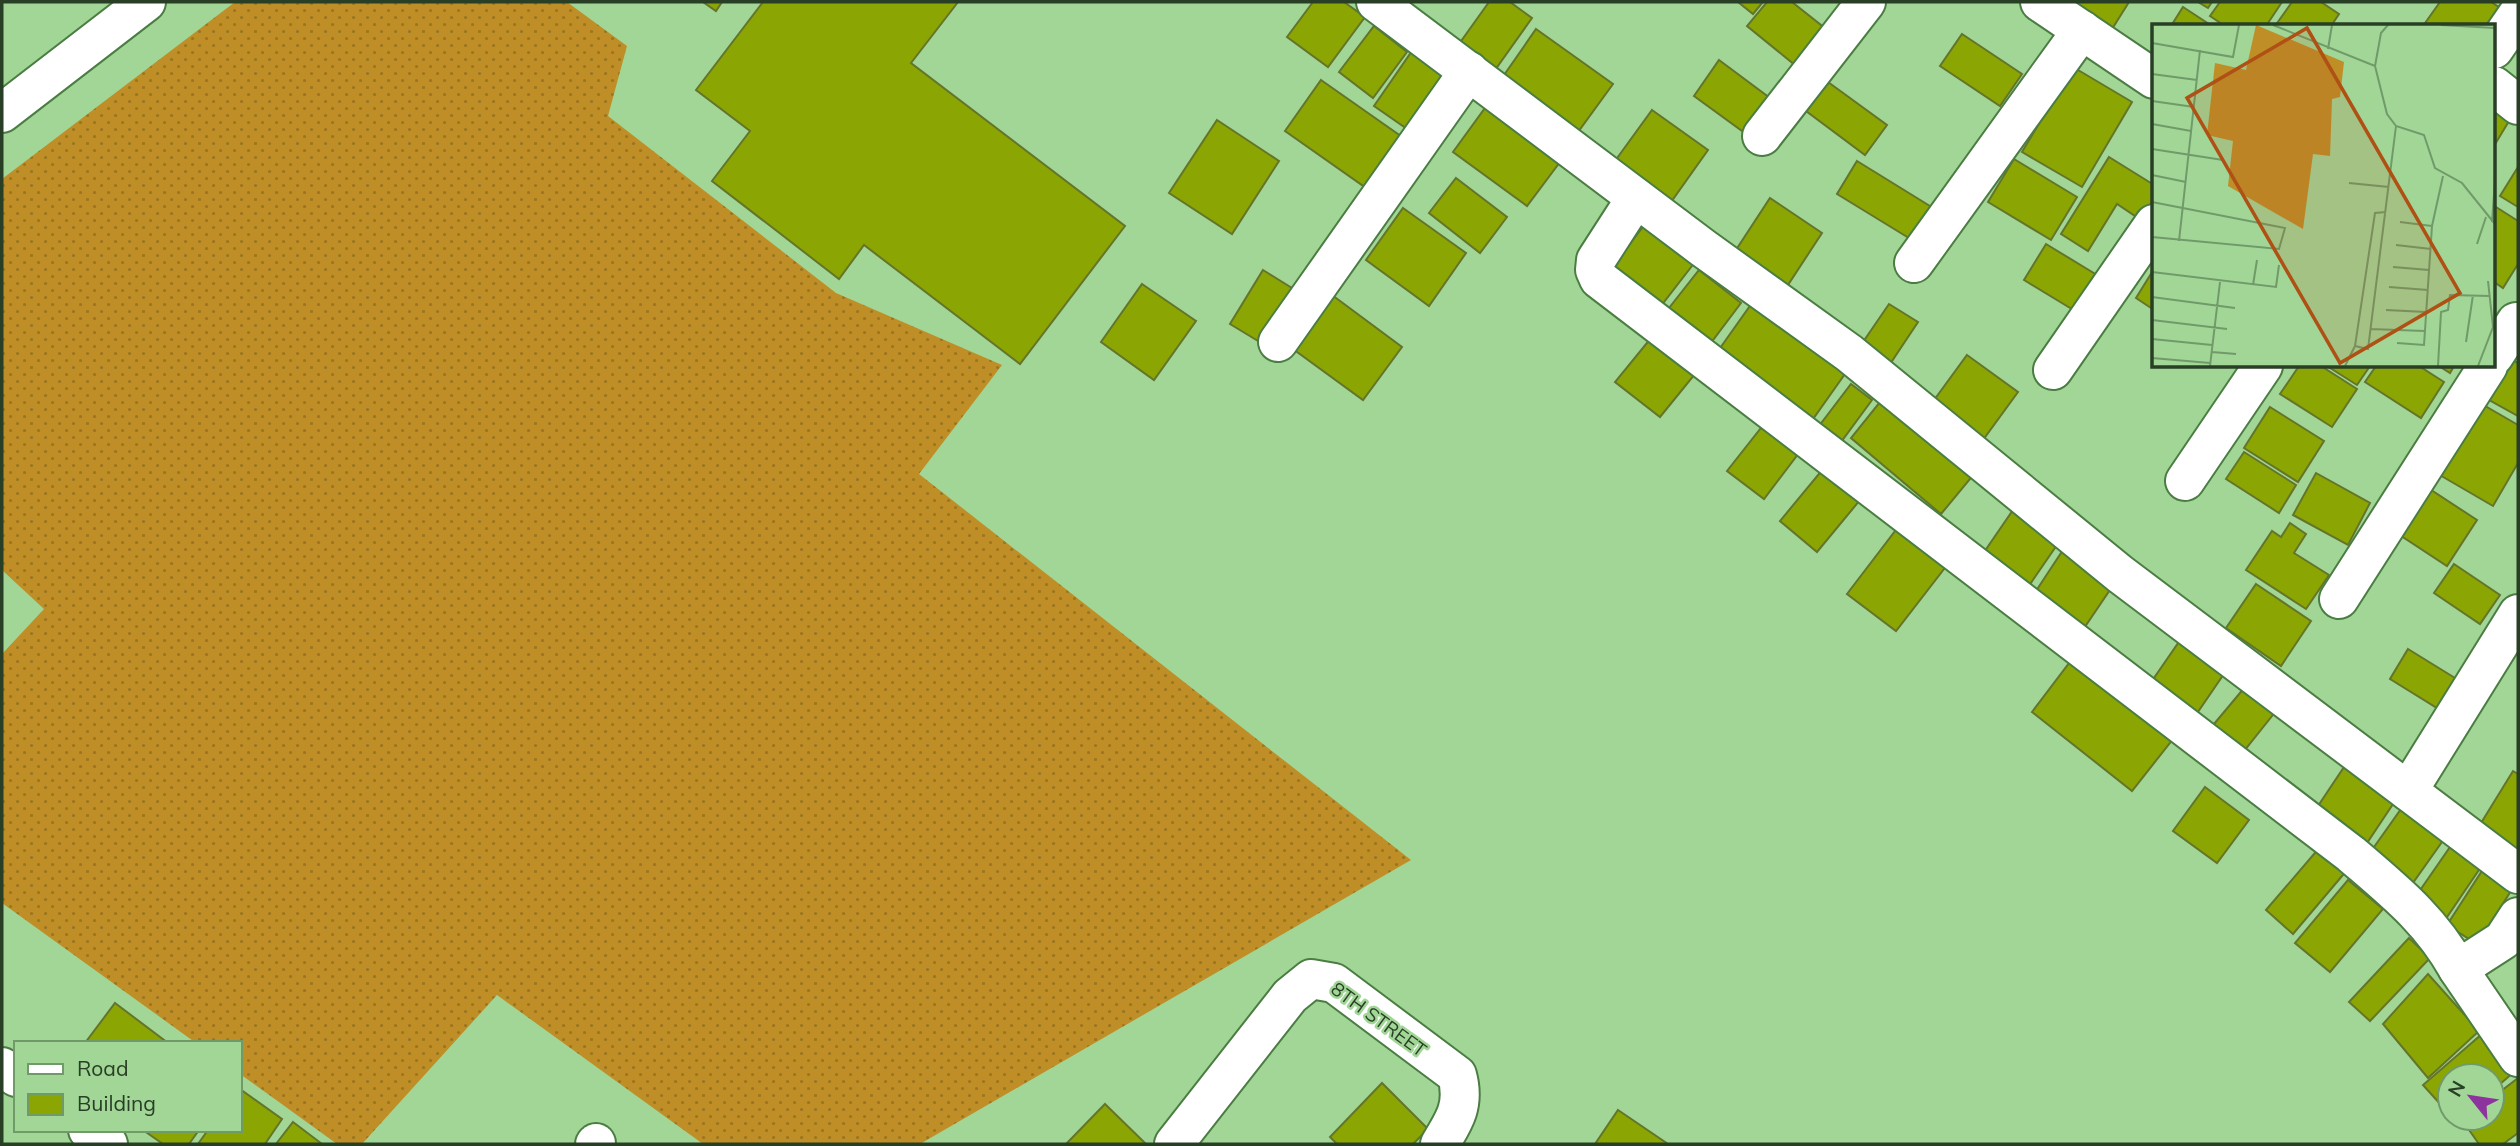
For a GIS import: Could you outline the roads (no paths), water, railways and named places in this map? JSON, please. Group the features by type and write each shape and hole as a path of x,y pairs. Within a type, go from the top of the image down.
{"street":[{"path":"2,113 146,2"},
{"path":"1376,2 1636,198 1849,353 2120,574 2518,874"},
{"path":"1762,136 1866,2"},
{"path":"2040,2 2152,78"},
{"path":"2496,47 2518,14"},
{"path":"1914,263 2082,30"},
{"path":"1278,342 1469,71"},
{"path":"2496,88 2518,105"},
{"path":"1636,198 1596,260 1595,270 1599,279 2351,854 2422,915 2442,939 2458,969 2518,1057"},
{"path":"2053,370 2152,227"},
{"path":"2496,351 2509,317"},
{"path":"2185,481 2262,368"},
{"path":"2339,598 2487,368"},
{"path":"2408,791 2518,614"},
{"path":"2458,969 2513,937"},
{"name":"8TH STREET","path":"1174,1144 1290,996 1311,979 1334,983 1457,1075 1462,1093 1459,1114 1440,1144"}]}
